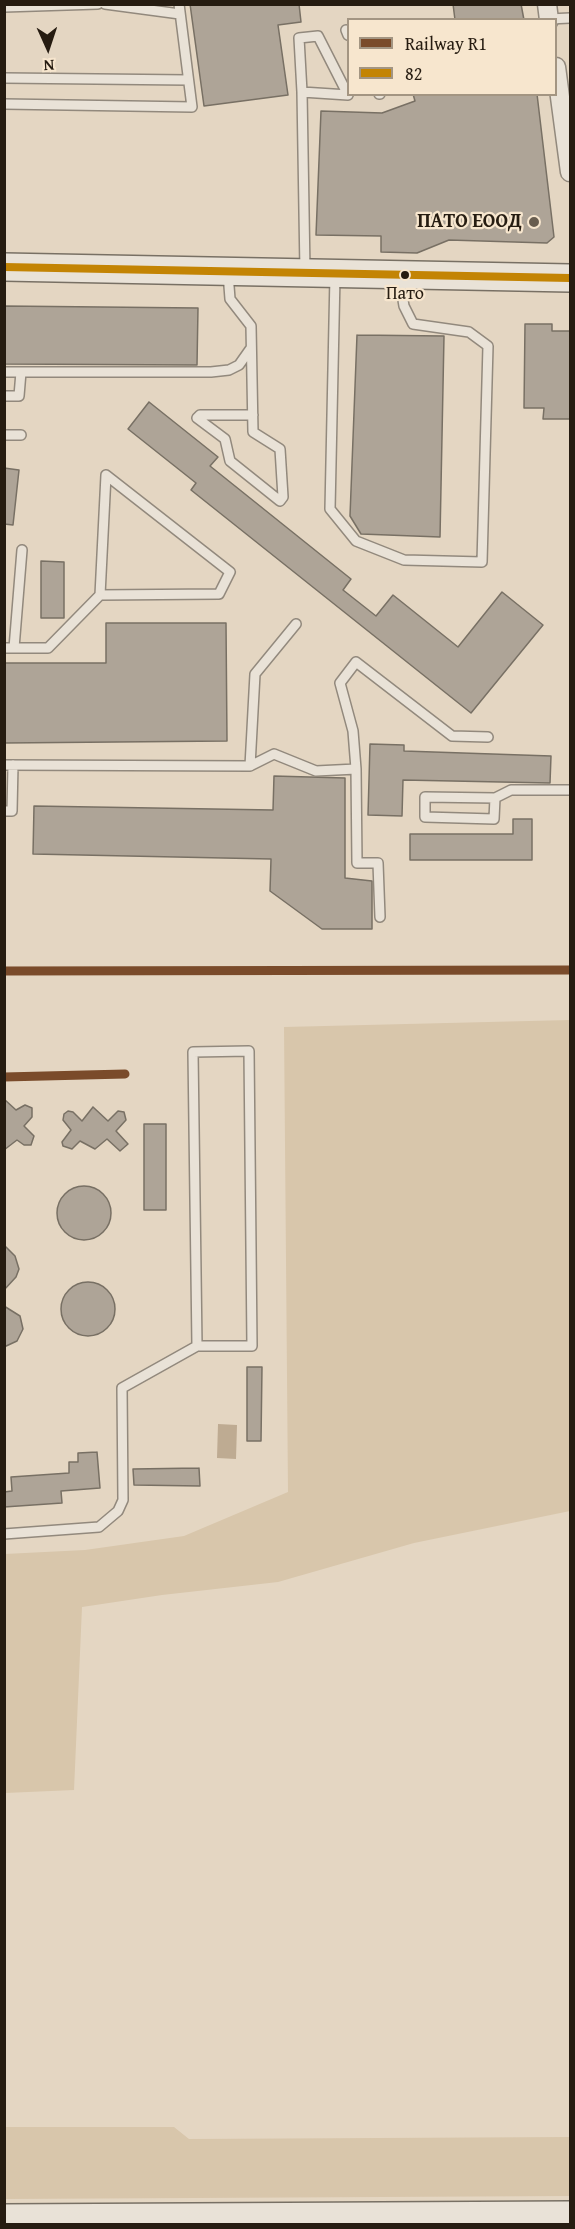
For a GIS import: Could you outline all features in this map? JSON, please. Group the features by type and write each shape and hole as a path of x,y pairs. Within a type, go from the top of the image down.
{"street":[{"path":"557,81 570,172"},
{"path":"4,267 570,278"},
{"path":"4,2218 391,2221 570,2215"}],"lane":[{"path":"4,7 98,4"},
{"path":"4,104 192,107 179,9 105,4"},
{"path":"305,273 299,38 318,36 347,92"},
{"path":"4,78 188,80"},
{"path":"302,92 347,94"},
{"path":"228,271 230,298 251,326 255,434 280,448 283,497 280,501 230,461 225,439 197,418 200,415 253,415"},
{"path":"335,273 330,509 356,541 404,560 483,562 488,346 469,332 413,324 404,306 399,274"},
{"path":"4,372 211,372 229,370 239,365 252,348"},
{"path":"4,396 19,396 21,372"},
{"path":"4,435 21,435"},
{"path":"22,550 9,648 48,648 100,596 106,475 230,572 219,594 100,596"},
{"path":"250,766 255,674 296,624"},
{"path":"380,917 378,863 357,863 356,769 353,731 340,683 356,662 453,736 488,737"},
{"path":"4,811 12,811 9,765 250,766 274,754 316,771 356,769"},
{"path":"495,798 494,819 425,817 426,797 495,798 511,790 570,790"},
{"path":"4,1534 86,1529 99,1527 111,1520 123,1500 122,1388 197,1346 252,1346 249,1052 193,1052 197,1346"}],"shaded area":[{"path":"570,1020 570,1511 414,1543 278,1582 82,1607 74,1790 5,1793 5,1554 85,1550 184,1536 288,1492 284,1027"},
{"path":"218,1424 237,1425 236,1459 217,1458"},
{"path":"5,2127 174,2127 189,2139 570,2137 570,2196 5,2199"}],"building":[{"path":"190,4 299,4 301,22 278,25 288,95 204,106"},
{"path":"453,4 521,4 524,18 455,18"},
{"path":"414,96 537,96 554,237 547,243 449,240 417,253 381,252 381,236 316,235 321,111 382,113 415,101"},
{"path":"4,306 198,308 197,365 4,364"},
{"path":"525,324 552,324 552,331 570,331 570,419 543,419 544,408 524,408"},
{"path":"357,335 444,336 440,537 361,534 350,516"},
{"path":"149,402 218,457 210,466 351,579 343,590 376,616 393,595 458,647 502,592 543,625 471,713 191,490 196,483 128,429"},
{"path":"4,468 19,470 13,525 4,524"},
{"path":"41,561 64,562 64,618 41,618"},
{"path":"106,623 226,623 227,741 4,743 4,663 106,663"},
{"path":"370,744 404,745 404,751 551,756 550,783 403,780 402,816 368,815"},
{"path":"274,776 345,778 345,878 372,881 372,929 322,929 270,891 271,859 33,854 34,806 273,810"},
{"path":"513,819 532,819 532,860 410,860 410,834 513,834"},
{"path":"4,1099 16,1110 25,1105 32,1108 32,1117 24,1126 34,1136 31,1145 24,1145 17,1140 4,1150"},
{"path":"93,1107 108,1121 118,1111 124,1112 126,1120 116,1131 128,1144 120,1151 107,1139 95,1149 80,1141 72,1149 63,1146 62,1142 71,1130 63,1120 64,1114 68,1111 73,1112 82,1121"},
{"path":"144,1124 166,1124 166,1210 144,1210"},
{"path":"79,1186 89,1186 99,1190 107,1198 111,1213 107,1228 99,1236 89,1240 79,1240 69,1236 61,1228 57,1218 57,1208 61,1198 69,1190"},
{"path":"4,1245 15,1256 19,1269 16,1277 4,1290"},
{"path":"83,1282 93,1282 103,1286 111,1294 115,1309 111,1324 103,1332 93,1336 83,1336 73,1332 65,1324 61,1314 61,1304 65,1294 73,1286"},
{"path":"4,1306 20,1316 23,1329 17,1341 4,1347"},
{"path":"247,1367 262,1367 261,1441 247,1441"},
{"path":"97,1452 100,1488 61,1491 62,1503 4,1507 4,1492 12,1491 11,1477 69,1473 69,1462 78,1462 78,1453"},
{"path":"199,1468 200,1486 134,1485 133,1469"}],"rail line":[{"name":"R1","path":"4,971 570,970"},
{"name":"R1","path":"4,1077 125,1074"}],"transit line":[{"name":"82","path":"4,267 570,278"}],"place":[{"name":"ПАТО ЕООД","path":"534,222"},
{"name":"Пато","path":"405,275"}]}
